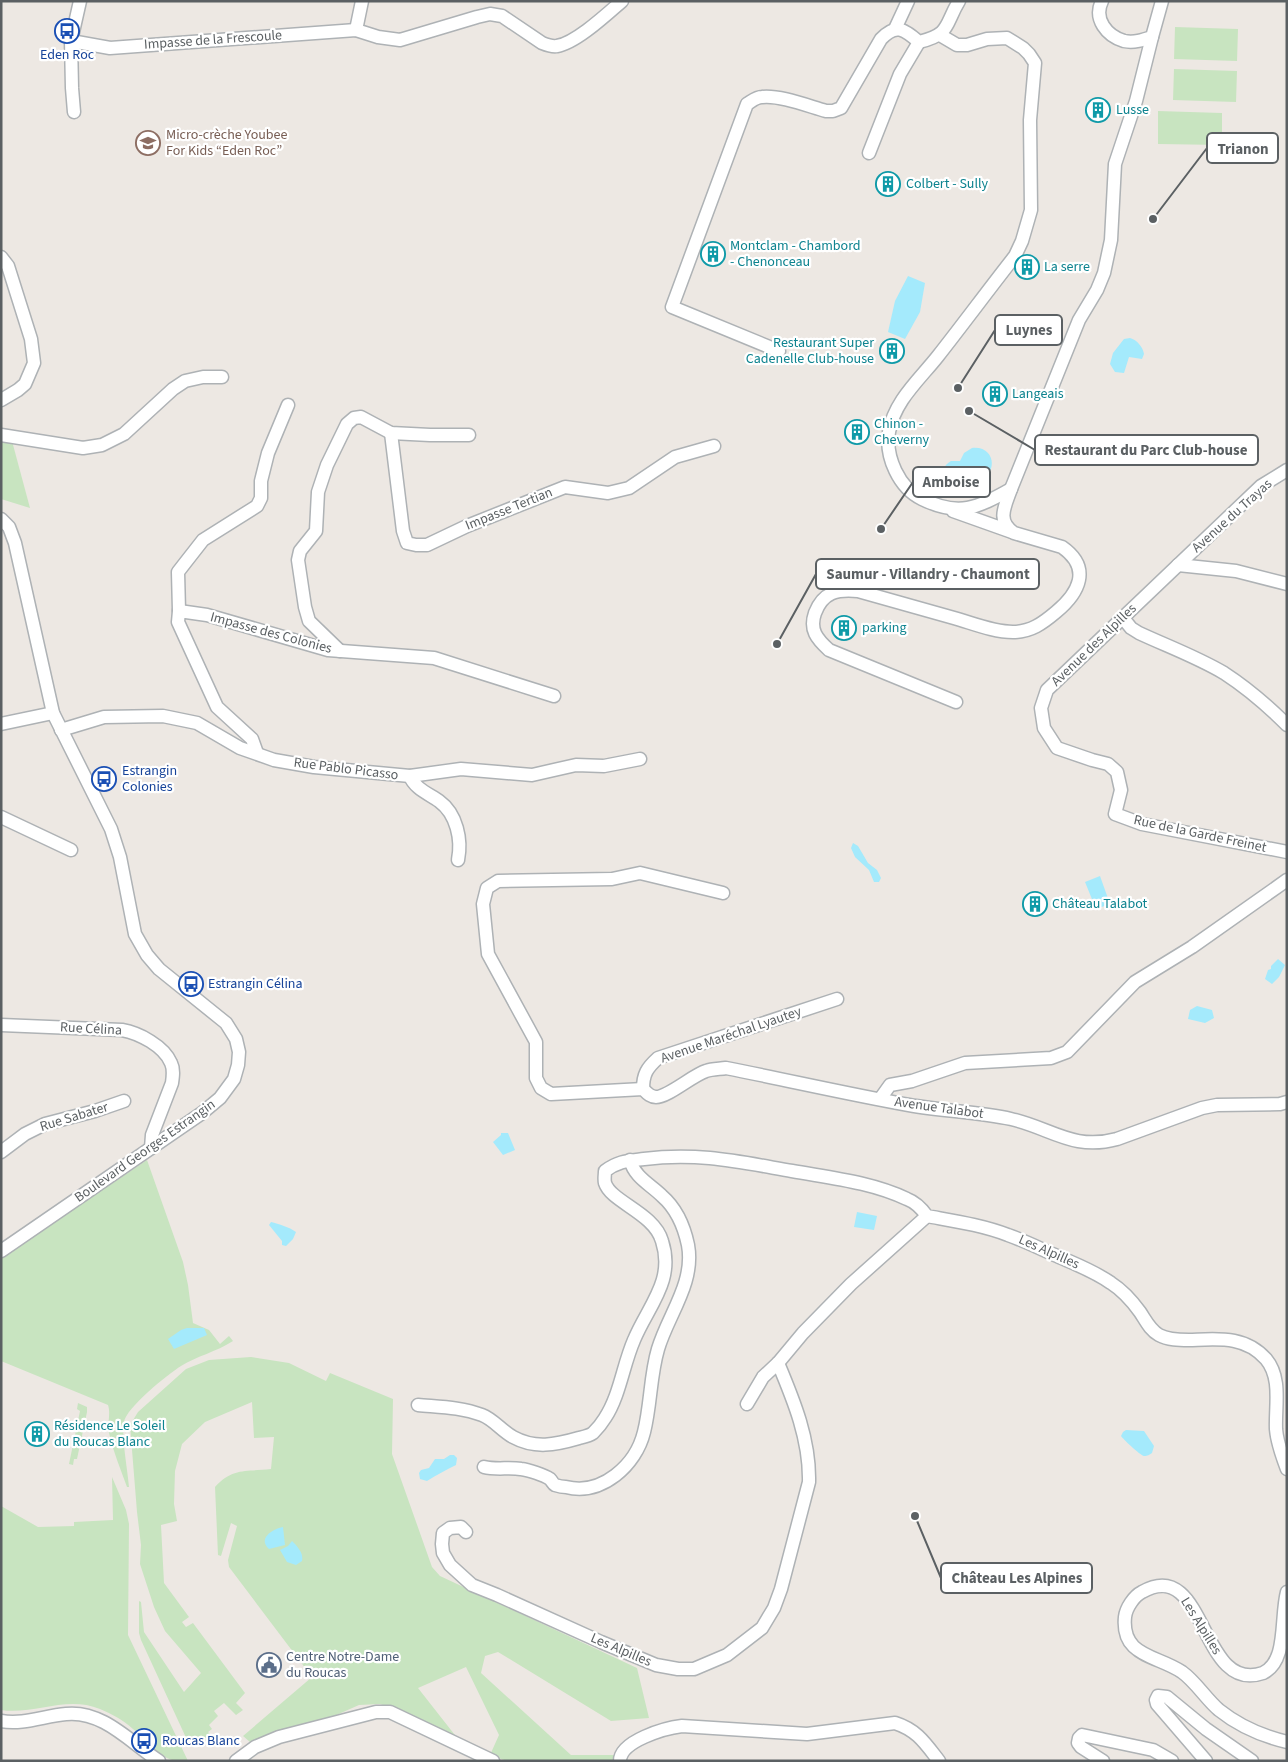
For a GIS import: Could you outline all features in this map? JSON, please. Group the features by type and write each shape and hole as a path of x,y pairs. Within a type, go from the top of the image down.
{"street":[{"path":"74,112 71,41 80,1"},
{"path":"362,1 356,30 378,37 400,40 477,16 490,14 502,16 548,46 557,46 580,35 622,1"},
{"path":"895,29 908,1"},
{"path":"869,153 900,74 919,42 940,35 959,1"},
{"path":"1102,1 1098,14 1102,26 1112,35 1125,41 1140,41 1152,37"},
{"path":"1014,533 1007,528 1003,517 1011,489 1079,320 1097,290 1104,273 1111,240 1115,164 1136,101 1162,1"},
{"path":"779,351 672,307 747,104 763,97 781,99 826,111 833,111 841,108 886,33 895,29 903,30 919,42"},
{"name":"Impasse de la Frescoule","path":"71,41 110,48 356,30"},
{"path":"940,35 957,45 967,45 986,39 1007,38 1023,48 1035,63 1030,120 1031,210 1022,241 1015,256 903,398 889,431 888,446 892,464 904,486 917,497 936,506 1014,533 1062,547 1074,558 1079,572 1078,586 1068,602 1044,623 1032,630 1013,632 987,628 858,590 849,590 830,593 820,600 814,615 813,631 819,641 829,650 956,702"},
{"path":"1,257 8,266 31,339 34,363 25,384 1,400"},
{"path":"1,435 83,448 102,445 124,434 173,389 185,381 203,376 222,377"},
{"path":"257,753 252,739 217,707 178,622 178,572 204,540 257,506 261,498 261,481 268,453 288,405"},
{"path":"340,651 309,622 298,560 300,551 316,531 318,492 347,424 354,418 361,417 391,433 469,435"},
{"name":"Impasse Tertian","path":"391,433 403,532 407,543 416,545 427,545 467,526 565,486 608,493 629,488 675,457 714,446"},
{"name":"Avenue du Trayas","path":"1178,565 1261,486 1287,470"},
{"path":"949,509 960,510 987,503 1011,489"},
{"name":"Boulevard Georges Estrangin","path":"1,519 9,528 15,543 53,713 111,829 123,871 134,928 141,946 159,969 226,1023 232,1031 238,1046 238,1065 234,1079 220,1098 202,1113 1,1251"},
{"path":"1178,565 1236,571 1287,584"},
{"name":"Avenue des Alpilles","path":"1115,814 1121,790 1117,772 1108,764 1057,748 1044,728 1041,708 1048,690 1178,565"},
{"name":"Impasse des Colonies","path":"178,611 207,615 328,650 434,658 554,696"},
{"path":"1123,618 1131,628 1139,633 1200,660 1236,681 1270,708 1287,725"},
{"path":"1,724 53,713"},
{"name":"Rue Pablo Picasso","path":"61,730 104,717 163,716 197,724 240,748 274,760 314,768 410,776 461,769 532,775 576,765 604,766 640,759"},
{"path":"410,776 411,780 424,792 444,804 454,820 458,830 458,860"},
{"name":"Rue de la Garde Freinet","path":"1115,814 1142,824 1287,852"},
{"path":"1,817 71,850"},
{"name":"Avenue Maréchal Lyautey","path":"723,892 640,873 612,879 498,881 487,888 483,904 488,954 536,1042 536,1078 541,1088 551,1094 643,1089 656,1097 664,1096 706,1071 726,1068 880,1099"},
{"name":"Avenue Talabot","path":"1287,880 1192,947 1135,982 1067,1052 1051,1058 964,1063 912,1081 890,1085 880,1099 1013,1119 1072,1140 1087,1143 1103,1142 1117,1138 1202,1108 1217,1105 1280,1104 1287,1102"},
{"name":"Avenue Maréchal Lyautey","path":"643,1089 643,1077 646,1069 658,1058 837,999"},
{"name":"Rue Célina","path":"1,1025 122,1030 133,1032 151,1042 172,1063 173,1073 172,1083 152,1135 151,1148"},
{"path":"910,1105 904,1100 904,1094 912,1081"},
{"name":"Rue Sabater","path":"1,1152 25,1134 45,1124 124,1101"},
{"path":"418,1405 464,1409 484,1416 512,1436 530,1444 548,1446 592,1434 604,1419 614,1400 633,1341 664,1279 666,1258 662,1239 650,1222 610,1192 605,1182 605,1171 615,1163 662,1156 709,1157 741,1161 865,1184 909,1199 922,1209 927,1216 851,1284 803,1333 778,1363 762,1377 747,1404"},
{"path":"484,1467 522,1469 549,1479 555,1485 573,1489 587,1488 612,1478 632,1459 639,1446 644,1432 655,1359 680,1298 689,1261 683,1224 674,1208 662,1195 640,1178 632,1168 630,1160"},
{"name":"Les Alpilles","path":"927,1216 966,1223 1007,1234 1094,1272 1127,1297 1140,1312 1148,1326 1159,1335 1170,1339 1227,1339 1243,1342 1255,1349 1272,1367 1275,1378 1277,1393 1276,1430 1287,1469"},
{"name":"Les Alpilles","path":"466,1532 460,1527 450,1528 443,1533 443,1553 450,1565 472,1585 497,1594 656,1666 694,1669 727,1655 762,1628 774,1608 781,1589 809,1482 809,1466 803,1430 778,1363"},
{"name":"Les Alpilles","path":"1287,1592 1285,1600 1286,1644 1281,1657 1274,1667 1263,1673 1251,1676 1236,1672 1226,1666 1210,1642 1187,1598 1176,1590 1166,1587 1154,1587 1140,1593 1132,1601 1126,1613 1125,1626 1128,1639 1135,1649 1183,1673 1219,1710 1243,1726 1265,1736 1287,1742"},
{"path":"1206,1761 1157,1704 1158,1696 1167,1697 1206,1729 1252,1761"},
{"path":"236,1761 255,1747 279,1737 376,1712 390,1712 493,1761"},
{"path":"1,1721 20,1722 67,1714 79,1714 110,1724 151,1757 159,1761"},
{"path":"620,1761 622,1753 630,1744 671,1727 682,1726 807,1734 895,1723 908,1727 921,1738 939,1761"},
{"path":"1103,1761 1081,1747 1078,1742 1082,1735 1153,1750 1172,1761"}],"green space":[{"path":"1175,27 1238,29 1237,61 1174,59"},
{"path":"1174,69 1237,71 1236,102 1173,100"},
{"path":"1158,111 1222,113 1222,145 1158,144"},
{"path":"1,438 12,441 30,508 1,499"},
{"path":"147,1160 183,1262 193,1323 209,1330 220,1344 229,1336 233,1341 175,1370 139,1400 126,1416 123,1428 129,1487 127,1487 109,1433 108,1405 1,1361 1,1258"},
{"path":"251,1357 289,1363 326,1381 330,1373 393,1399 392,1454 432,1567 440,1576 637,1668 649,1718 611,1721 498,1652 485,1656 481,1673 571,1755 615,1755 615,1761 507,1761 490,1755 499,1735 466,1667 418,1688 458,1739 400,1711 380,1704 359,1705 316,1724 276,1731 250,1742 243,1736 312,1677 229,1567 228,1560 237,1526 231,1523 221,1556 218,1555 215,1487 234,1473 271,1469 274,1437 254,1438 252,1402 205,1422 182,1444 175,1471 174,1504 177,1521 161,1525 164,1583 189,1617 182,1622 186,1627 193,1623 245,1693 236,1703 243,1710 236,1715 224,1703 214,1711 218,1716 209,1725 212,1729 208,1732 211,1735 197,1747 188,1742 139,1633 139,1601 141,1602 144,1632 184,1692 201,1673 165,1631 154,1607 140,1564 141,1545 130,1425 138,1412 186,1369 209,1360"},
{"path":"78,1403 87,1407 87,1412 77,1459 74,1459 73,1465 69,1464 80,1411 77,1409"},
{"path":"112,1477 126,1510 129,1524 128,1635 188,1761 175,1761 167,1758 121,1720 100,1709 87,1705 63,1704 26,1710 1,1710 1,1506 38,1527 74,1526 74,1522 113,1520"}],"water":[{"path":"908,276 925,283 920,312 905,339 888,332 895,301"},
{"path":"1130,338 1137,342 1142,349 1144,354 1142,359 1129,357 1124,373 1115,372 1110,364 1113,353 1124,339"},
{"path":"972,448 982,449 988,453 992,466 989,472 985,477 977,479 968,477 963,483 957,485 947,482 943,472 945,466 951,461 960,461 964,453"},
{"path":"853,843 858,846 868,863 877,870 881,878 879,882 874,882 869,870 855,857 851,848"},
{"path":"1100,876 1110,904 1096,909 1085,882"},
{"path":"1278,959 1285,965 1279,977 1272,984 1265,979 1268,970 1271,969 1271,966"},
{"path":"1197,1006 1212,1010 1214,1018 1205,1023 1188,1019 1190,1010"},
{"path":"501,1133 508,1133 515,1150 503,1155 493,1142"},
{"path":"857,1212 877,1216 874,1230 854,1227"},
{"path":"271,1222 296,1232 293,1239 286,1246 282,1245 282,1241 269,1225"},
{"path":"187,1328 204,1328 207,1335 174,1349 168,1339"},
{"path":"1126,1430 1144,1431 1154,1446 1152,1453 1144,1456 1132,1447 1121,1436"},
{"path":"454,1455 457,1458 456,1465 427,1481 420,1479 419,1473 421,1470 429,1468 435,1459 444,1459"},
{"path":"283,1527 285,1545 269,1549 266,1545 266,1538 271,1532"},
{"path":"292,1541 302,1555 302,1561 296,1565 287,1562 280,1550 288,1546"}],"place":[{"name":"Eden Roc","path":"67,31"},
{"name":"Lusse","path":"1098,110"},
{"name":"Micro-crèche Youbee For Kids “Eden Roc”","path":"148,143"},
{"name":"Colbert - Sully","path":"888,184"},
{"name":"Trianon","path":"1153,219"},
{"name":"Montclam - Chambord - Chenonceau","path":"713,254"},
{"name":"La serre","path":"1027,267"},
{"name":"Restaurant Super Cadenelle Club-house","path":"892,351"},
{"name":"Luynes","path":"958,388"},
{"name":"Langeais","path":"995,394"},
{"name":"Restaurant du Parc Club-house","path":"969,411"},
{"name":"Chinon - Cheverny","path":"857,432"},
{"name":"Amboise","path":"881,529"},
{"name":"parking","path":"844,628"},
{"name":"Saumur - Villandry - Chaumont","path":"777,644"},
{"name":"Estrangin Colonies","path":"104,779"},
{"name":"Château Talabot","path":"1035,904"},
{"name":"Estrangin Célina","path":"191,984"},
{"name":"Résidence Le Soleil du Roucas Blanc","path":"37,1434"},
{"name":"Château Les Alpines","path":"915,1516"},
{"name":"Centre Notre-Dame du Roucas","path":"269,1665"},
{"name":"Roucas Blanc","path":"144,1741"}]}
